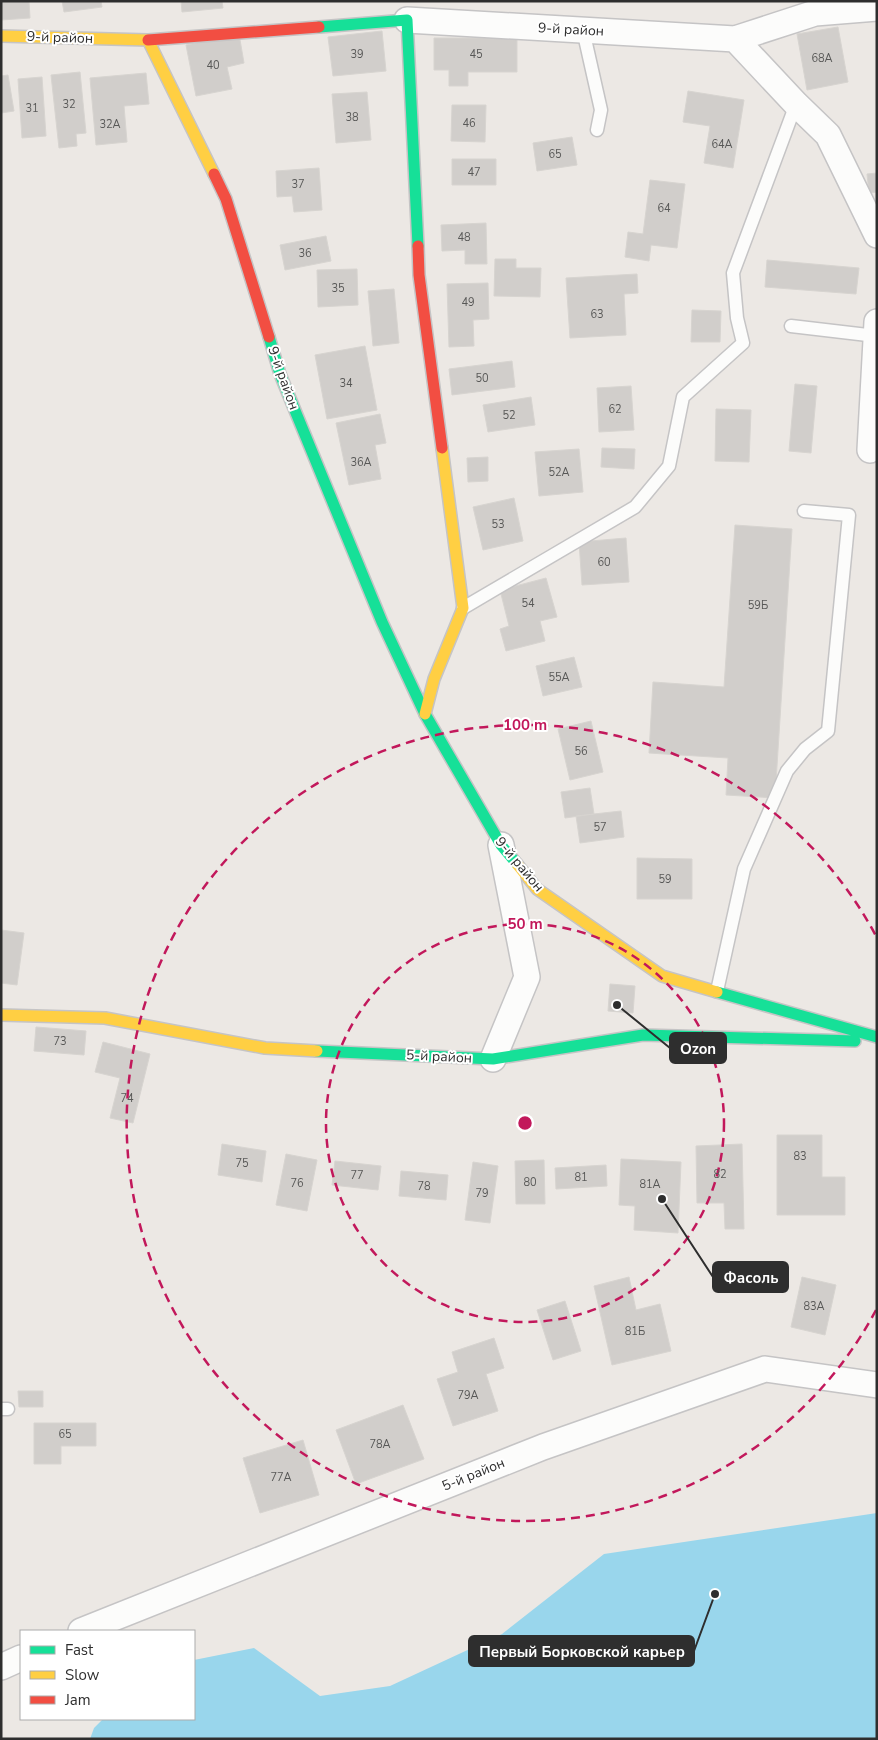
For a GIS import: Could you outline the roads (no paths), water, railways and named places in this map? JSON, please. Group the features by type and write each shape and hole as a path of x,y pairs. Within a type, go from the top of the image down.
{"street":[{"name":"9-й район","path":"1,36 148,40 407,20 735,39 815,13 877,8"},
{"path":"407,20 419,275 463,608 434,679 425,714"},
{"path":"735,39 828,135 877,236"},
{"name":"9-й район","path":"148,40 226,199 280,374 382,622 425,714 501,845 537,889 662,976 717,991"},
{"path":"870,450 877,322"},
{"path":"492,1059 527,977 501,845"},
{"path":"717,991 877,1037"},
{"name":"5-й район","path":"1,1015 105,1018 265,1048 492,1059 643,1035 877,1042"},
{"name":"5-й район","path":"83,1630 543,1446 765,1369 877,1384"},
{"path":"1,1668 20,1658"}],"lane":[{"path":"583,30 601,110 597,130"},
{"path":"463,608 635,507 669,466 683,397 743,343 737,318 733,273 796,104"},
{"path":"791,326 876,349"},
{"path":"717,991 744,869 786,770 805,750 828,731 849,515 804,511"}],"water":[{"path":"877,1513 877,1739 90,1739 94,1728 102,1720 195,1720 195,1660 254,1648 320,1696 390,1686 502,1634 604,1554"}],"place":[{"name":"Ozon","path":"617,1005"},
{"name":"Фасоль","path":"662,1199"},
{"name":"Первый Борковской карьер","path":"715,1594"}]}
